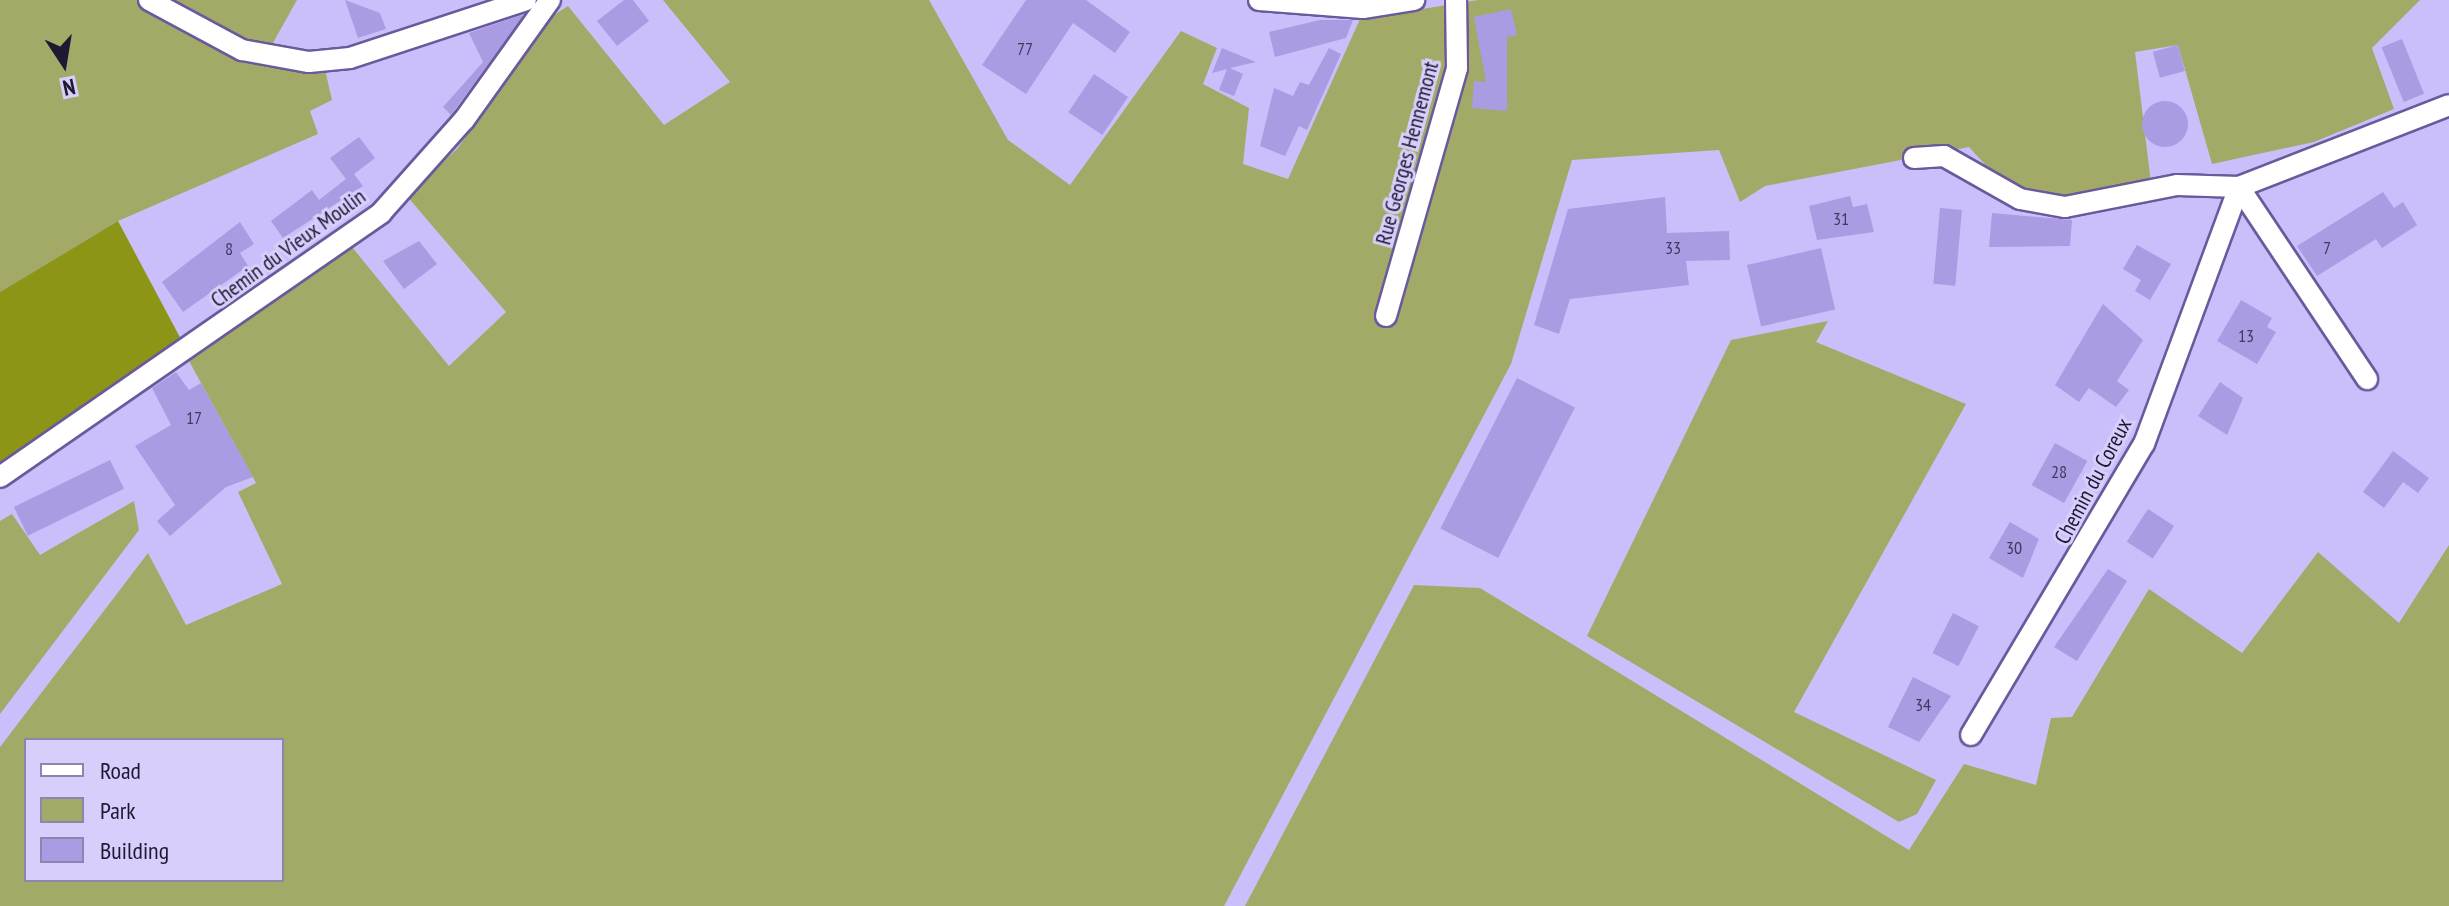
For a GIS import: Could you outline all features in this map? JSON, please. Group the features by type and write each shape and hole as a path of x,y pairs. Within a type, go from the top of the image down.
{"street":[{"path":"149,0 242,50 309,62 350,58 526,0"},
{"name":"Chemin du Vieux Moulin","path":"0,477 381,213 464,120 550,0"},
{"path":"1259,0 1363,8 1414,0"},
{"name":"Rue Georges Hennemont","path":"1386,316 1457,68 1456,0"},
{"path":"1914,158 1944,156 2020,199 2065,207 2177,185 2239,187 2449,105"},
{"path":"2239,187 2367,379"},
{"name":"Chemin du Coreux","path":"1971,735 2144,444 2239,187"}],"green space":[{"path":"0,0 141,0 175,26 256,59 324,65 332,100 310,111 318,134 118,221 0,292"},
{"path":"172,0 297,0 269,50 229,36"},
{"path":"663,0 929,0 1008,140 1070,185 1181,31 1217,48 1203,84 1249,108 1243,164 1288,179 1360,19 1478,0 2420,0 2372,48 2394,109 2314,142 2212,164 2178,45 2135,52 2151,183 2076,199 2030,195 2001,182 1969,147 1765,186 1740,202 1719,150 1572,160 1511,364 1224,906 0,906 0,747 148,553 186,625 282,584 238,492 256,483 189,361 352,247 449,366 506,312 406,195 457,149 551,17 568,6 664,125 730,82"},
{"path":"1828,321 1816,342 1966,404 1794,712 1936,780 1917,814 1899,822 1587,636 1731,340"},
{"path":"134,501 139,530 0,714 0,521 12,514 40,555"},
{"path":"2449,545 2449,906 1245,906 1414,585 1480,588 1909,850 1964,764 2036,785 2051,718 2072,717 2149,589 2242,653 2318,552 2399,623"}],"shaded area":[{"path":"118,221 183,343 0,463 0,292"}],"building":[{"path":"345,0 380,13 386,29 358,38"},
{"path":"624,0 633,0 649,21 617,46 597,21"},
{"path":"1026,0 1086,0 1130,32 1115,53 1073,23 1026,94 982,65"},
{"path":"1511,9 1517,35 1507,37 1507,111 1472,108 1474,81 1486,82 1474,17"},
{"path":"522,15 451,115 443,107 483,62 469,33"},
{"path":"1320,20 1353,20 1346,38 1275,57 1269,32"},
{"path":"2402,39 2424,94 2404,102 2382,47"},
{"path":"2178,45 2185,71 2160,78 2153,52"},
{"path":"1222,48 1256,62 1230,68 1243,74 1234,96 1219,90 1227,69 1212,73"},
{"path":"1329,48 1341,54 1307,130 1299,126 1285,156 1260,146 1274,88 1293,96 1300,82 1309,85"},
{"path":"1094,74 1128,97 1102,135 1068,112"},
{"path":"2165,101 2181,108 2188,124 2181,140 2165,147 2149,140 2142,124 2149,108"},
{"path":"359,137 375,158 354,174 363,186 283,238 271,221 312,190 319,200 346,179 330,158"},
{"path":"2383,192 2394,208 2403,202 2417,225 2382,248 2376,239 2317,276 2297,246"},
{"path":"1850,196 1853,207 1867,204 1874,232 1817,240 1809,206"},
{"path":"1665,197 1667,233 1729,231 1730,260 1686,261 1689,285 1570,299 1559,334 1534,325 1568,209"},
{"path":"1940,208 1962,210 1955,286 1933,284"},
{"path":"1992,213 2072,220 2070,246 1989,247"},
{"path":"240,222 254,244 240,253 248,266 183,312 162,282"},
{"path":"419,241 437,264 404,289 383,261"},
{"path":"2137,245 2171,264 2150,300 2135,291 2141,280 2123,269"},
{"path":"1821,248 1835,309 1761,326 1747,265"},
{"path":"2241,300 2272,318 2267,327 2276,332 2257,364 2217,341"},
{"path":"2103,304 2143,340 2117,381 2129,390 2116,407 2089,388 2079,402 2055,385"},
{"path":"176,372 189,390 201,383 253,477 226,487 170,536 157,521 175,505 135,446 171,425 152,388"},
{"path":"1517,378 1575,408 1498,558 1440,529"},
{"path":"2220,382 2243,398 2227,435 2198,416"},
{"path":"2055,443 2087,461 2064,503 2032,485"},
{"path":"2393,451 2429,478 2418,493 2403,482 2384,508 2363,492"},
{"path":"110,460 124,489 28,536 14,507"},
{"path":"2148,509 2174,526 2153,559 2127,542"},
{"path":"2010,522 2039,539 2023,578 1989,558"},
{"path":"2108,569 2127,581 2077,661 2054,647"},
{"path":"1953,613 1979,626 1958,666 1933,653"},
{"path":"1913,677 1951,696 1919,742 1888,727"}]}
